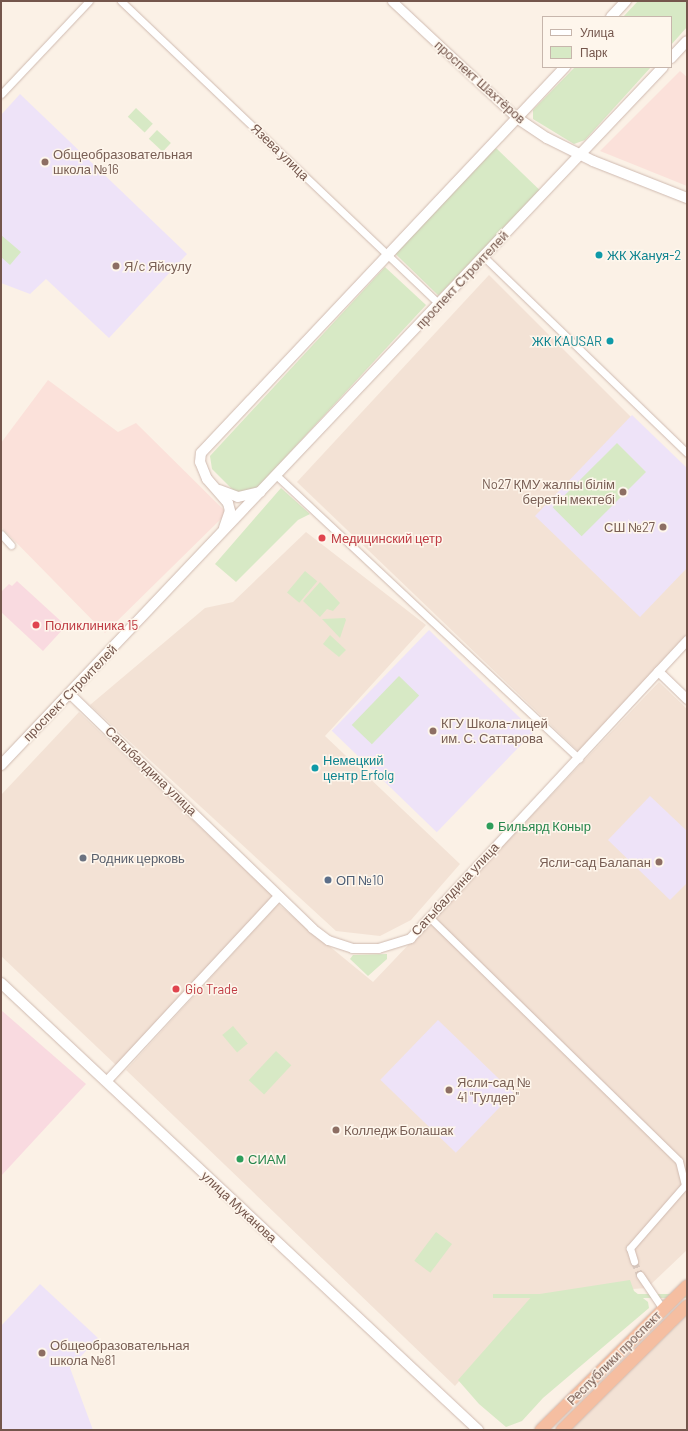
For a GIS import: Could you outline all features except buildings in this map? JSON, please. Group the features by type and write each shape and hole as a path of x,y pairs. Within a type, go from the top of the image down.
{"highway":[{"name":"Республики проспект","path":"541,1430 687,1286"},
{"name":"Республики проспект","path":"562,1430 687,1306"}],"main road":[{"path":"612,16 626,1"},
{"path":"672,57 687,41"},
{"name":"проспект Строителей","path":"222,534 230,511 228,503 207,479 200,462 202,453 386,254 564,68"},
{"name":"проспект Строителей","path":"1,765 222,534 276,475 662,68"},
{"name":"проспект Шахтёров","path":"517,118 547,138 580,155 687,198"},
{"path":"215,488 238,497 261,492"},
{"name":"улица Муканова","path":"1,984 478,1430"}],"street":[{"path":"1,94 89,1"},
{"name":"Язева улица","path":"121,1 439,304"},
{"name":"проспект Шахтёров","path":"392,1 517,118"},
{"path":"484,257 687,453"},
{"path":"276,475 579,759"},
{"path":"1,534 11,545"},
{"name":"Сатыбалдина улица","path":"70,694 278,896 328,940 352,948 378,948 410,938 579,759 687,640"},
{"path":"658,671 687,699"},
{"path":"106,1081 278,896"},
{"path":"429,917 679,1161 685,1185 630,1248 634,1261"},
{"path":"640,1275 663,1309"}],"shaded area":[{"path":"680,71 687,77 687,186 600,151"},
{"path":"20,94 187,254 109,338 46,279 30,294 1,283 1,115"},
{"path":"489,275 687,473 687,635 580,753 297,482"},
{"path":"48,380 118,432 136,423 227,513 105,633 1,527 1,443"},
{"name":"No27 ҚМУ жалпы білім беретін мектебі","path":"632,415 687,468 687,568 640,617 535,516"},
{"path":"306,532 426,625 325,736 460,864 411,920 380,936 336,931 90,705 205,608 233,602"},
{"path":"17,581 64,624 62,626 64,628 43,651 1,612 1,592 9,584 12,586"},
{"name":"КГУ Школа-лицей им. С. Саттарова","path":"429,630 534,731 437,832 332,731"},
{"path":"659,682 687,709 687,1250 647,1288 533,1296 455,1386 126,1070 278,904 373,982"},
{"path":"79,712 275,898 117,1066 1,956 1,795"},
{"name":"Ясли-сад Балапан","path":"650,796 687,831 687,883 670,900 608,840"},
{"path":"1,1010 86,1084 1,1176"},
{"name":"Ясли-сад № 41 \"Гулдер\"","path":"438,1020 514,1093 456,1153 380,1080"},
{"name":"Общеобразовательная школа №81","path":"40,1284 98,1338 70,1368 93,1430 1,1430 1,1326"},
{"path":"687,1306 687,1430 562,1430"}],"green space":[{"path":"638,1 687,1 687,27 672,44 672,16 624,16"},
{"path":"574,68 650,68 585,140 574,144 533,119 533,110"},
{"path":"136,108 153,124 145,132 128,117"},
{"path":"157,130 171,143 163,152 149,139"},
{"path":"496,148 540,190 438,295 395,253"},
{"path":"1,235 21,252 10,265 1,257"},
{"path":"385,267 426,305 257,488 246,494 235,492 212,469 210,456"},
{"path":"617,443 646,472 582,536 553,507"},
{"path":"281,488 310,514 298,520 236,582 215,564"},
{"path":"305,571 317,581 299,603 287,592"},
{"path":"320,582 340,603 333,611 327,609 320,617 303,601"},
{"path":"345,618 346,620 340,638 322,619"},
{"path":"330,635 346,650 339,657 323,644"},
{"path":"399,676 419,695 372,744 352,725"},
{"path":"387,954 387,959 368,976 350,959 353,955"},
{"path":"233,1026 248,1044 237,1053 222,1035"},
{"path":"276,1051 291,1065 264,1095 249,1080"},
{"path":"436,1232 452,1244 430,1273 414,1261"},
{"path":"630,1280 634,1291 648,1302 649,1308 543,1398 522,1421 506,1427 479,1404 458,1380 533,1295"},
{"path":"493,1294 687,1294 687,1298 493,1298"}],"tunnel":[{"path":"634,1261 640,1275"}],"place":[{"name":"Общеобразовательная школа №16","path":"45,162"},
{"name":"ЖК Жануя-2","path":"599,255"},
{"name":"Я/c Яйсулу","path":"116,266"},
{"name":"ЖК KAUSAR","path":"610,341"},
{"name":"No27 ҚМУ жалпы білім беретін мектебі","path":"623,492"},
{"name":"СШ №27","path":"663,527"},
{"name":"Медицинский цетр","path":"322,538"},
{"name":"Поликлиника 15","path":"36,625"},
{"name":"КГУ Школа-лицей им. С. Саттарова","path":"433,731"},
{"name":"Немецкий центр Erfolg","path":"315,768"},
{"name":"Бильярд Коныр","path":"490,826"},
{"name":"Родник церковь","path":"83,858"},
{"name":"Ясли-сад Балапан","path":"659,862"},
{"name":"ОП №10","path":"328,880"},
{"name":"Gio Trade","path":"176,989"},
{"name":"Ясли-сад № 41 \"Гулдер\"","path":"449,1090"},
{"name":"Колледж Болашак","path":"336,1130"},
{"name":"СИАМ","path":"240,1159"},
{"name":"Общеобразовательная школа №81","path":"42,1353"}]}
